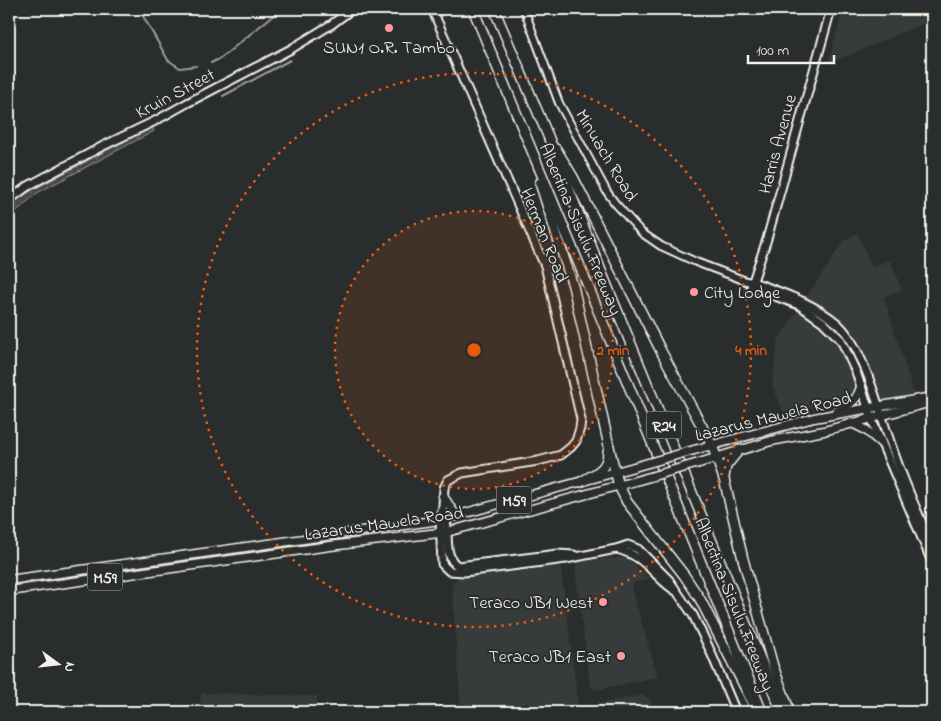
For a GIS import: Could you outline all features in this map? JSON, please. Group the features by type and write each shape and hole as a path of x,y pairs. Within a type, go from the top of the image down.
{"highway":[{"name":"Albertina Sisulu Freeway","path":"472,9 579,264 760,712"},
{"name":"Albertina Sisulu Freeway","path":"494,9 548,136 603,276 782,712"},
{"path":"548,136 573,177 649,328 712,444 724,479 762,630 790,712"},
{"path":"537,166 542,192 573,286 619,486 627,502 684,575 700,599 760,712"},
{"path":"581,482 602,470 605,466 608,457 608,436"},
{"path":"724,479 726,466 739,450"}],"main road":[{"name":"Kruin Street","path":"9,200 28,186 291,49 332,24 352,9"},
{"name":"Herman Road","path":"432,9 545,266 581,424 576,441 561,455 538,461 462,472 446,482 443,506 450,557 458,566 558,554 577,556"},
{"name":"Harris Avenue","path":"750,284 767,240 831,9"},
{"path":"750,284 799,306 823,322 836,334 849,355 871,419 932,562"},
{"path":"750,284 818,308 839,325 856,349 898,464 932,545"},
{"path":"832,415 855,400 861,386"},
{"name":"M59","path":"868,408 932,397"},
{"name":"M59","path":"871,419 932,402"},
{"name":"Lazarus Mawela Road","path":"10,580 444,519 634,468 712,444 868,408"},
{"name":"Lazarus Mawela Road","path":"9,591 330,546 448,532 619,486 771,441 871,419"},
{"path":"852,424 866,430 881,442"},
{"path":"443,496 456,516"},
{"name":"Herman Road","path":"444,519 440,533 442,564 449,571 464,572 577,556"},
{"path":"577,556 628,546 638,549 669,580 690,609 736,712"},
{"path":"10,580 23,584 46,586"}],"street":[{"name":"Minuach Road","path":"524,9 559,103 607,192 620,209 642,233 661,246 750,284"}],"shaded area":[{"path":"843,9 932,9 932,20 828,64"},
{"path":"150,127 154,131 37,193 9,218 9,205 16,199"},
{"path":"858,233 872,267 890,260 902,290 884,297 914,394 875,402 870,386 833,404 784,413 772,385 778,340 844,241"},
{"path":"627,557 649,579 634,583 631,587 658,677 595,690 590,685 575,567 579,561"},
{"path":"555,565 561,569 579,712 461,712 452,584 457,578"},
{"path":"201,693 317,696 317,712 200,712"},
{"path":"643,695 650,699 654,712 593,712 597,704"}],"waterway":[{"path":"139,9 168,60 180,68 196,66"},
{"path":"211,63 221,58 281,9"},
{"path":"223,96 290,60"}],"place":[{"name":"SUN1 O.R. Tambo","path":"389,28"},
{"name":"City Lodge","path":"694,292"},
{"name":"Teraco JB1 West","path":"603,602"},
{"name":"Teraco JB1 East","path":"621,656"}]}
